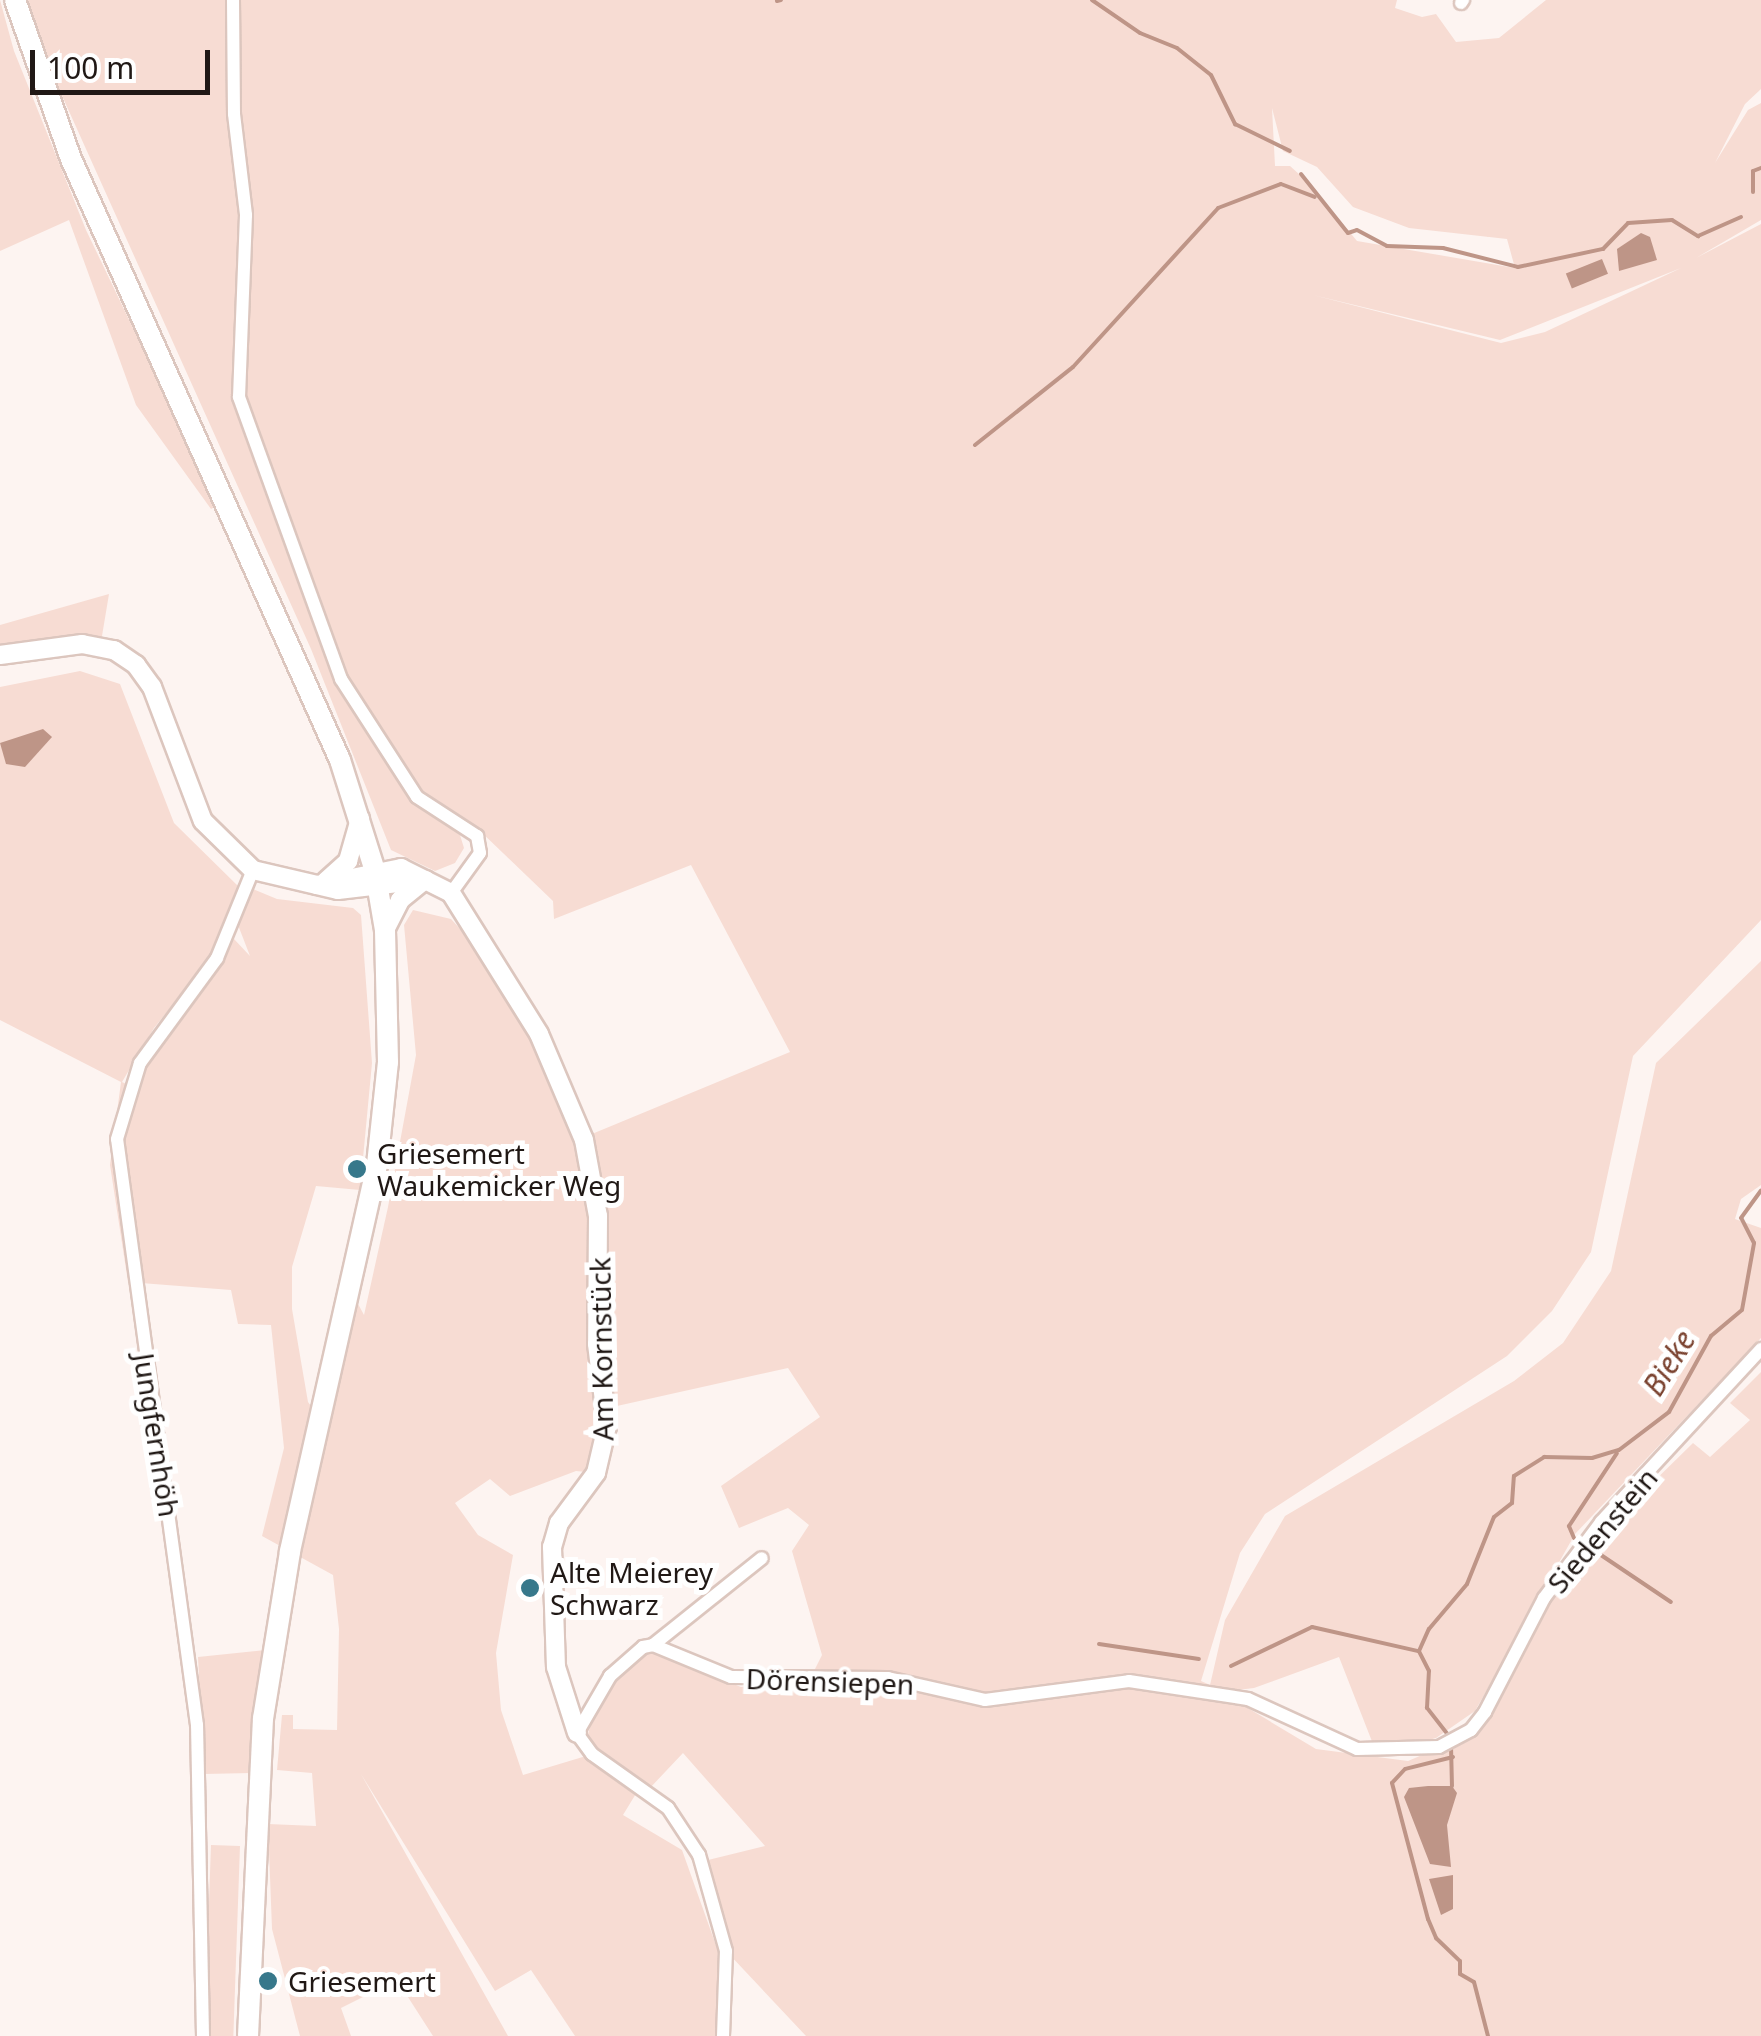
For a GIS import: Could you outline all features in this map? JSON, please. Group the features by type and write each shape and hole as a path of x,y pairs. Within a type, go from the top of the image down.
{"main road":[{"path":"14,0 71,159 296,652 360,818 385,930 388,1062 377,1165 290,1552 263,1718 248,2036"}],"street":[{"path":"233,0 234,114 246,214 239,398 341,680 417,797 477,836 480,853 451,892"},
{"path":"0,655 82,644 128,658 152,686 203,822 252,870 317,886 376,879"},
{"path":"317,886 348,861 360,818"},
{"name":"Am Kornstück","path":"376,879 402,868 451,892 495,956 564,1087 584,1140 598,1216 596,1344 607,1408 604,1448 596,1473 558,1523 552,1547 556,1667 577,1733"},
{"name":"Jungfernhöh","path":"203,2036 196,1710 117,1139 140,1063 217,958 252,870"},
{"path":"385,930 400,900 426,880"},
{"name":"Siedenstein","path":"1357,1749 1439,1748 1471,1730 1544,1598 1581,1547 1761,1349"},
{"path":"724,2036 726,1951 700,1854 668,1808 592,1754 577,1733 610,1676 762,1558"},
{"name":"Dörensiepen","path":"653,1645 730,1678 888,1678 985,1700 1129,1682 1238,1697 1357,1749"}],"shaded area":[{"path":"0,0 14,51 86,230 218,505 211,509 136,405 69,220 0,251"},
{"path":"27,0 1397,0 1395,8 1422,17 1436,14 1456,42 1499,38 1546,0 1761,0 1761,89 1745,104 1715,163 1748,110 1761,103 1761,220 1696,258 1761,224 1761,920 1633,1056 1591,1252 1552,1311 1507,1356 1265,1514 1240,1553 1201,1681 1210,1685 1225,1620 1285,1516 1514,1381 1563,1343 1611,1271 1656,1063 1761,961 1761,1185 1741,1199 1735,1219 1761,1228 1761,1338 1575,1534 1475,1711 1436,1738 1407,1746 1373,1744 1339,1657 1254,1688 1221,1692 1316,1749 1408,1761 1467,1736 1544,1600 1586,1548 1693,1443 1710,1457 1750,1420 1730,1403 1761,1372 1761,2036 806,2036 728,1953 704,1861 765,1846 683,1753 649,1789 595,1751 588,1734 598,1698 634,1659 653,1652 741,1687 812,1675 822,1655 792,1551 809,1525 788,1508 739,1528 721,1486 820,1417 788,1368 608,1408 596,1473 576,1471 510,1496 490,1479 455,1503 478,1535 513,1555 496,1653 501,1710 523,1775 586,1756 637,1792 623,1815 682,1850 718,1951 718,2036 575,2036 531,1970 495,1991 361,1774 508,2036 433,2036 397,1980 341,2008 351,2036 300,2036 272,1929 268,1824 316,1826 312,1773 277,1770 282,1715 293,1715 293,1729 337,1730 339,1629 333,1575 262,1536 284,1448 271,1325 238,1324 231,1290 128,1282 110,1165 121,1082 0,1020 0,687 80,671 120,684 174,823 239,887 212,956 154,1028 122,1082 133,1087 234,939 250,956 238,925 253,889 277,899 353,908 361,915 372,1063 360,1190 316,1186 292,1267 292,1309 308,1402 319,1417 350,1289 364,1315 388,1207 416,1055 404,925 413,910 451,919 483,954 533,1037 575,1141 790,1052 691,865 554,919 553,901 478,829 460,835 464,848 455,863 435,871 391,850 311,649 41,49","holes":["1272,108 1283,151 1317,167 1353,207 1409,228 1507,239 1515,268 1357,241 1309,183 1290,166 1275,166","1681,268 1545,332 1501,343 1313,295 1500,340"]},
{"path":"1641,233 1650,237 1657,260 1619,271 1617,249"},
{"path":"1602,259 1608,274 1572,288 1566,274"},
{"path":"109,594 102,636 0,644 0,625"},
{"path":"43,729 52,737 25,767 6,764 0,743"},
{"path":"265,1650 251,1773 204,1774 198,1657"},
{"path":"1452,1786 1457,1793 1447,1825 1451,1867 1430,1864 1404,1797 1409,1788"},
{"path":"211,1845 240,1846 233,2036 204,2036"},
{"path":"1453,1875 1453,1909 1441,1915 1429,1879"}],"waterway":[{"path":"777,1 781,0"},
{"path":"1092,0 1140,33 1177,48 1211,75 1235,124 1290,151"},
{"path":"1753,192 1753,171 1761,168"},
{"path":"1301,174 1348,233 1357,230 1387,246 1443,248 1518,267 1603,249 1628,223 1672,220 1698,236 1741,217"},
{"path":"975,445 1073,367 1218,208 1281,184 1315,197"},
{"name":"Bieke","path":"1449,1736 1427,1708 1429,1671 1419,1651 1429,1629 1467,1584 1494,1517 1512,1503 1514,1476 1544,1457 1592,1458 1619,1450 1669,1412 1711,1336 1742,1310 1754,1243 1741,1218 1761,1190"},
{"path":"1574,1538 1569,1526 1617,1453"},
{"path":"1592,1549 1671,1602"},
{"path":"1231,1666 1312,1627 1418,1651"},
{"path":"1099,1644 1199,1659"},
{"name":"Bieke","path":"1451,1746 1452,1786"},
{"name":"Bieke","path":"1453,1757 1405,1769 1392,1783 1428,1919 1436,1938 1460,1961 1460,1974 1474,1982 1488,2036"}],"place":[{"name":"Griesemert Waukemicker Weg","path":"357,1169"},
{"name":"Alte Meierey Schwarz","path":"530,1588"},
{"name":"Griesemert","path":"268,1981"}]}
